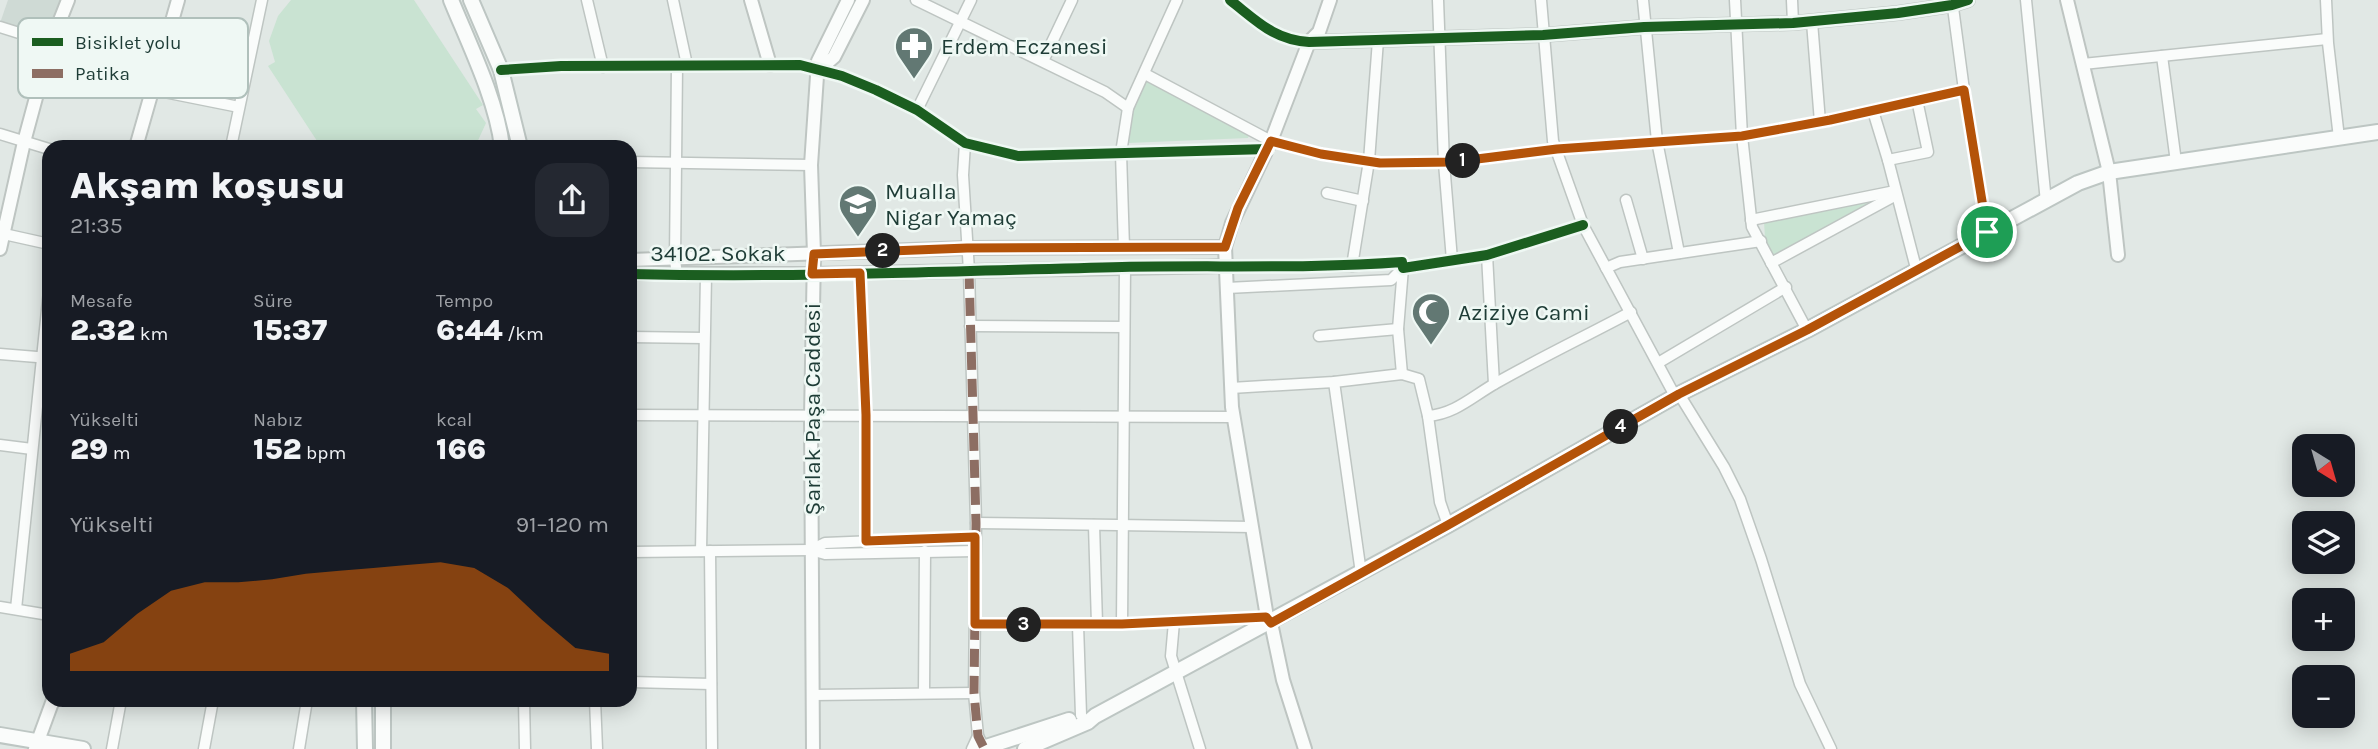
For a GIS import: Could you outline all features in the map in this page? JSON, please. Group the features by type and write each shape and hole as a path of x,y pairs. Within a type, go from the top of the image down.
{"main road":[{"path":"451,0 482,78 500,140"},
{"path":"471,0 501,70 518,140"},
{"path":"482,78 501,70"},
{"path":"979,746 1088,715 1175,674 1269,620 1448,525 1677,395 1917,272 2078,183 2109,173 2378,132"},
{"path":"364,707 365,749"},
{"path":"383,707 383,749"},
{"path":"1025,749 1088,722 1088,715"},
{"path":"0,734 37,745 83,749"}],"street":[{"path":"61,18 68,0"},
{"path":"173,18 178,0"},
{"path":"248,65 262,0"},
{"path":"587,0 603,67"},
{"path":"673,0 682,66 677,162 677,275"},
{"path":"751,0 769,65"},
{"name":"Şarlak Paşa Caddesi","path":"813,749 811,417 814,254 811,165 821,54 848,0"},
{"path":"819,70 834,57 863,0"},
{"path":"916,0 1105,92 1128,108"},
{"path":"917,110 971,0"},
{"path":"1044,61 1072,0"},
{"path":"1124,248 1121,153 1128,108 1177,0"},
{"path":"1230,0 1271,31 1290,41 1309,42 1543,35 1644,27 1812,22 1897,7 1968,0"},
{"path":"1305,749 1283,680 1269,620 1234,417 1225,247 1232,223 1270,145 1309,42 1319,32 1330,0"},
{"path":"1438,0 1444,163 1452,260"},
{"path":"1541,0 1553,141 1583,225 1658,363 1724,467 1740,499 1800,684 1831,749"},
{"path":"1643,0 1657,141 1679,253"},
{"path":"1735,0 1742,136 1752,227 1807,330"},
{"path":"1792,0 1793,23"},
{"path":"2026,0 2046,201"},
{"path":"2067,0 2109,173 2118,255"},
{"path":"2326,0 2327,39 2339,138"},
{"path":"1952,2 1987,232"},
{"path":"1812,22 1820,122"},
{"path":"0,27 18,33"},
{"path":"2083,64 2327,39"},
{"path":"1352,266 1369,161 1378,40"},
{"path":"2162,56 2176,162"},
{"path":"501,70 561,66 800,65 861,83 917,110 965,143 1018,156 1270,145 1380,163 1444,163 1557,149 1742,136 1820,122 1964,90"},
{"path":"1145,74 1270,145"},
{"path":"0,249 36,98"},
{"path":"137,140 149,98"},
{"path":"196,98 239,107"},
{"path":"232,140 241,98"},
{"path":"1888,160 1928,152 1917,100"},
{"path":"1873,111 1917,272"},
{"path":"0,134 42,147"},
{"path":"965,143 963,176 976,523 974,693 979,746"},
{"path":"637,162 811,165"},
{"path":"1327,193 1363,201"},
{"path":"1751,220 1896,193"},
{"path":"1771,263 1896,193"},
{"path":"1626,200 1643,259"},
{"path":"1227,288 1391,279 1403,268 1487,255 1583,225"},
{"path":"4,234 42,242"},
{"path":"1606,268 1620,262 1760,241"},
{"name":"34102. Sokak","path":"637,261 967,248 1225,247"},
{"path":"1487,255 1494,384"},
{"path":"1226,266 1352,266 1402,262 1398,329 1402,374"},
{"name":"34102. Sokak","path":"637,274 812,274 1226,266"},
{"path":"1122,624 1125,267"},
{"path":"860,273 866,415 866,541"},
{"path":"706,275 703,416 712,749"},
{"path":"1658,363 1786,288"},
{"path":"1428,416 1442,415 1455,409 1494,384 1631,312"},
{"path":"970,326 1124,327"},
{"path":"1319,336 1398,329"},
{"path":"637,337 705,338"},
{"path":"0,354 42,358"},
{"path":"1231,388 1334,382 1402,374 1419,379 1428,416 1440,502 1448,525"},
{"path":"16,609 42,379"},
{"path":"1334,382 1361,573"},
{"path":"637,415 1234,417"},
{"path":"0,445 32,449"},
{"path":"976,523 1252,527"},
{"path":"1094,525 1097,624"},
{"path":"811,550 825,543 975,537"},
{"path":"637,552 811,550 825,554 975,551"},
{"path":"924,693 925,551"},
{"path":"0,607 42,614"},
{"path":"975,624 1078,625 1269,620"},
{"path":"1174,622 1171,656 1200,749"},
{"path":"1078,625 1088,715"},
{"path":"637,682 711,684"},
{"path":"813,695 974,693"},
{"path":"37,745 51,707"},
{"path":"112,749 120,707"},
{"path":"204,749 212,707"},
{"path":"299,749 306,707"},
{"path":"524,707 524,749"},
{"path":"596,707 597,749"}],"shaded area":[{"path":"8,0 64,0 57,18 18,18 18,27 0,23"}],"green space":[{"path":"291,0 414,0 483,105 476,109 486,123 478,140 316,140 268,66 275,62 269,41 278,16"},
{"path":"1147,81 1250,133 1248,138 1128,143 1131,110"},
{"path":"1883,196 1773,255 1765,238 1764,222"}],"marked path":[{"path":"969,271 976,523 974,693 978,736 984,748"}],"cycle path":[{"path":"1230,0 1276,33 1286,38 1309,42 1543,35 1644,27 1793,23 1898,13 1968,0"},
{"path":"501,70 561,66 800,65 842,76 876,90 917,110 965,143 1018,156 1268,149"},
{"path":"637,274 814,275 1402,262 1403,268 1487,255 1583,225"}],"place":[{"name":"Erdem Eczanesi","path":"914,80"},
{"name":"Mualla Nigar Yamaç","path":"858,238"},
{"name":"Aziziye Cami","path":"1431,346"}],"route":[{"path":"1964,90 1987,232 1807,330 1679,394 1271,623 1266,617 1122,624 975,624 975,537 866,541 866,415 860,273 812,274 814,254 967,248 1225,247 1238,208 1271,141 1321,154 1380,163 1453,162 1557,149 1742,136 1830,120 1964,90"}]}
